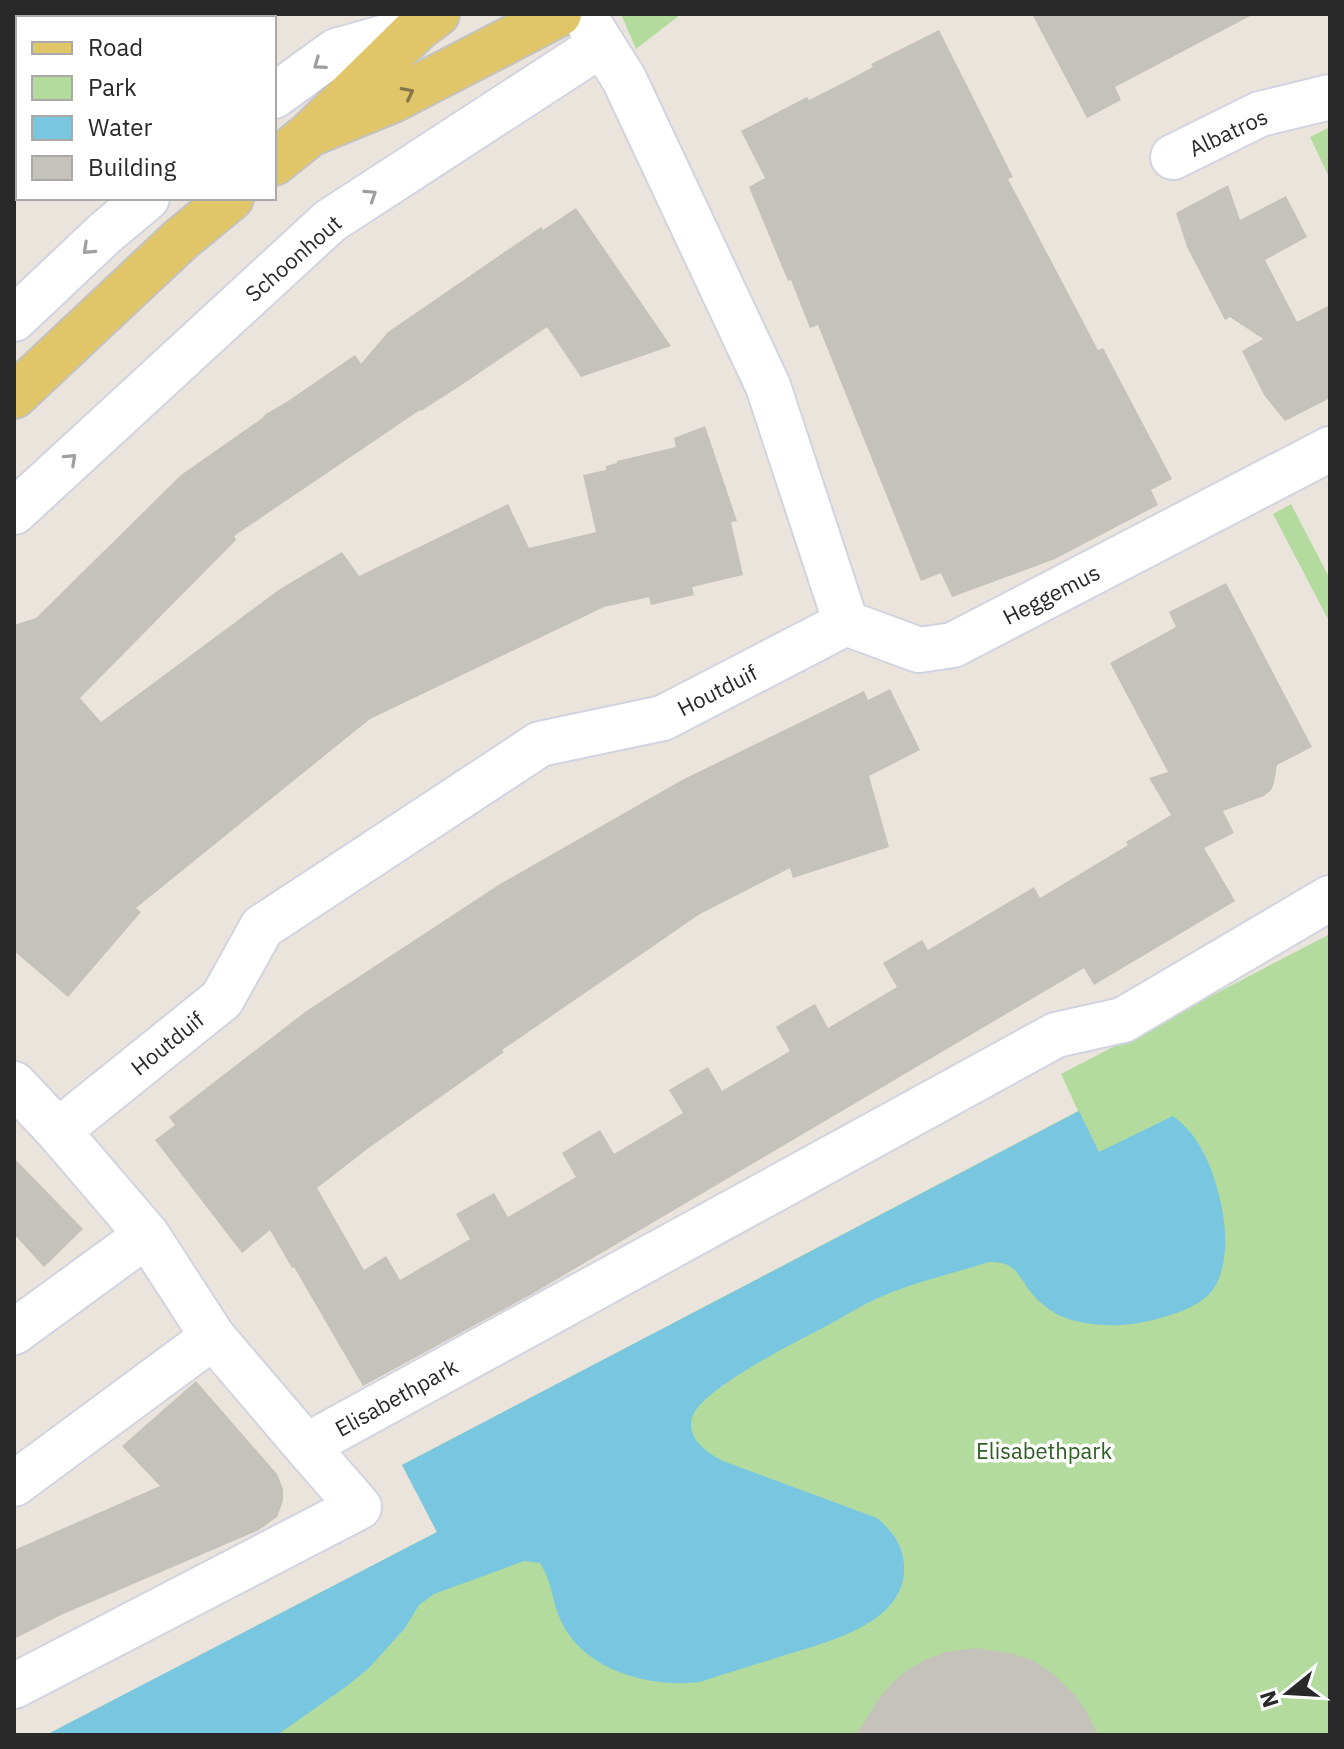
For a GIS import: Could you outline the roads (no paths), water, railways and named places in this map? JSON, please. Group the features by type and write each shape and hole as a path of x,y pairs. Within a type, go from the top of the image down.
{"main road":[{"path":"310,134 393,100 559,14"},
{"path":"276,161 310,134 428,21"},
{"path":"14,396 180,240 229,200"}],"street":[{"path":"276,95 336,51 428,21"},
{"path":"593,29 624,79 768,386 846,623"},
{"name":"Schoonhout","path":"14,512 330,221 593,29"},
{"name":"Albatros","path":"1173,157 1260,114 1330,97"},
{"path":"14,319 145,200"},
{"name":"Heggemus","path":"846,623 919,650 953,645 1330,449"},
{"name":"Houtduif","path":"58,1131 222,999 262,927 540,744 663,718 846,623"},
{"name":"Elisabethpark","path":"306,1446 1056,1035 1123,1020 1330,898"},
{"path":"14,1084 147,1235 14,1332"},
{"name":"Elisabethpark","path":"14,1686 359,1507 213,1337 147,1235"},
{"path":"14,1484 213,1337"}],"water":[{"path":"1079,1111 1099,1152 1173,1116 1198,1143 1217,1187 1225,1238 1219,1277 1205,1298 1184,1310 1150,1321 1097,1325 1070,1320 1053,1312 1034,1296 1012,1268 999,1262 989,1262 905,1287 866,1304 734,1378 701,1403 693,1415 694,1437 717,1458 877,1518 892,1533 903,1557 902,1585 893,1602 879,1616 861,1627 841,1637 700,1682 640,1679 602,1664 585,1652 561,1621 540,1563 524,1561 434,1594 419,1605 405,1628 369,1668 277,1735 46,1735 437,1532 402,1465"}]}
